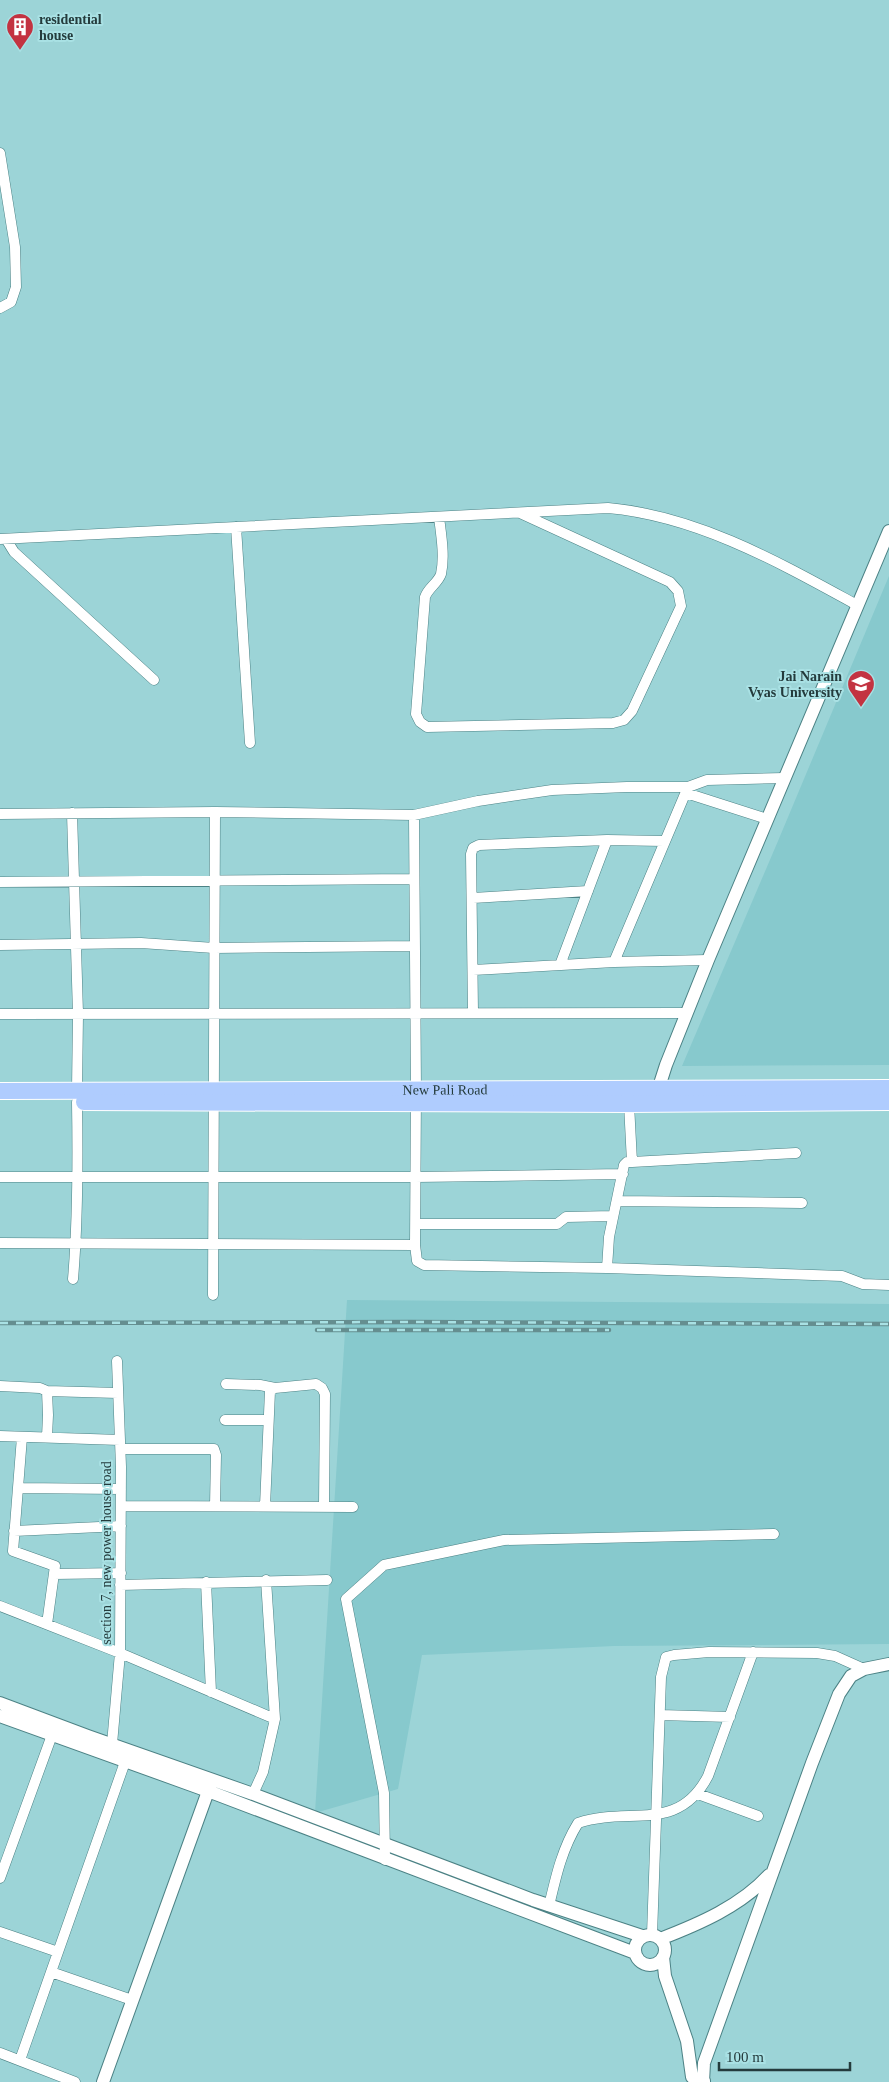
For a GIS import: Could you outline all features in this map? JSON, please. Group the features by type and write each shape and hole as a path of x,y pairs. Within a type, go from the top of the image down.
{"highway":[{"name":"New Pali Road","path":"0,1091 77,1096 213,1098 416,1097 658,1090 889,1088"},
{"name":"New Pali Road","path":"0,1102 77,1096"},
{"name":"New Pali Road","path":"416,1097 629,1104 889,1102"}],"street":[{"path":"0,153 15,247 16,287 11,302 0,308"},
{"path":"3,539 608,508 631,510 674,520 788,567 857,604"},
{"path":"439,517 442,545 441,575 428,590 425,597 416,714 420,722 427,727 613,723 624,720 632,711 681,606 678,591 670,582 519,512"},
{"path":"236,527 250,743"},
{"path":"658,1090 686,1013 889,531"},
{"path":"3,539 14,552 154,680"},
{"path":"614,962 687,790 707,780 784,778"},
{"path":"0,814 215,812 414,815 478,801 552,790 687,790 768,819"},
{"path":"213,1295 215,812"},
{"path":"72,813 78,1014 78,1177 73,1279"},
{"path":"414,815 417,1260 424,1266 607,1268 842,1276 863,1284 889,1285"},
{"path":"473,1013 473,848 478,845 607,840 664,841"},
{"path":"560,965 607,840"},
{"path":"0,882 414,879"},
{"path":"473,898 588,891"},
{"path":"0,945 141,944 214,948 415,946"},
{"path":"473,970 614,962 708,960"},
{"path":"0,1014 686,1013"},
{"path":"629,1104 632,1162"},
{"path":"607,1268 609,1237 624,1165 628,1162 796,1153"},
{"path":"0,1177 416,1177 622,1174"},
{"path":"617,1201 802,1203"},
{"path":"416,1224 557,1224 566,1217 614,1216"},
{"path":"0,1243 416,1245"},
{"name":"section 7, new power house road","path":"112,1744 120,1653 121,1489 117,1361"},
{"path":"226,1384 260,1385 275,1388 316,1384 322,1388 325,1394 324,1505"},
{"path":"0,1386 40,1388 47,1391 118,1392"},
{"path":"265,1506 268,1396 270,1391 275,1388"},
{"path":"47,1391 47,1437"},
{"path":"226,1420 267,1420"},
{"path":"0,1436 47,1437 120,1444 214,1449 216,1455 215,1506"},
{"path":"22,1437 14,1551 55,1566 47,1624"},
{"path":"18,1488 121,1489"},
{"path":"121,1506 324,1505 353,1507"},
{"path":"14,1531 121,1526"},
{"path":"385,1860 384,1793 346,1599 384,1565 504,1540 774,1534"},
{"path":"54,1574 120,1573"},
{"path":"252,1794 263,1772 275,1718 266,1580"},
{"path":"120,1585 327,1580"},
{"path":"206,1582 211,1692"},
{"path":"0,1606 120,1653 275,1718"},
{"path":"651,1937 661,1677 666,1657 710,1652 817,1653 836,1656 864,1669"},
{"path":"549,1906 558,1866 568,1838 578,1823 591,1819 656,1815 681,1807 698,1794 708,1776 753,1652"},
{"path":"697,2080 838,1694 851,1676 864,1669 889,1664"},
{"path":"0,1703 112,1744 385,1860 635,1953 672,1998"},
{"path":"660,1715 730,1717"},
{"path":"0,1716 125,1762 210,1785 252,1794 549,1906 651,1937 664,1948 662,1957 665,1976 687,2041 697,2080"},
{"path":"0,1878 52,1736"},
{"path":"20,2060 125,1762"},
{"path":"103,2082 210,1785"},
{"path":"698,1794 758,1816"},
{"path":"635,1953 636,1944 651,1937 706,1919 733,1905 763,1882 773,1870"},
{"path":"0,1932 58,1952"},
{"path":"645,1964 655,1963 662,1957"},
{"path":"51,1972 132,2000"},
{"path":"0,2053 75,2082"}],"shaded area":[{"name":"Jai Narain Vyas University","path":"889,576 889,1065 682,1066 778,841"},
{"path":"347,1300 889,1304 889,1644 614,1646 422,1655 398,1789 315,1813"}],"railway":[{"path":"0,1323 889,1324"},
{"path":"317,1330 609,1330"}],"place":[{"name":"residential house","path":"20,51"},
{"name":"Jai Narain Vyas University","path":"861,708"}]}
